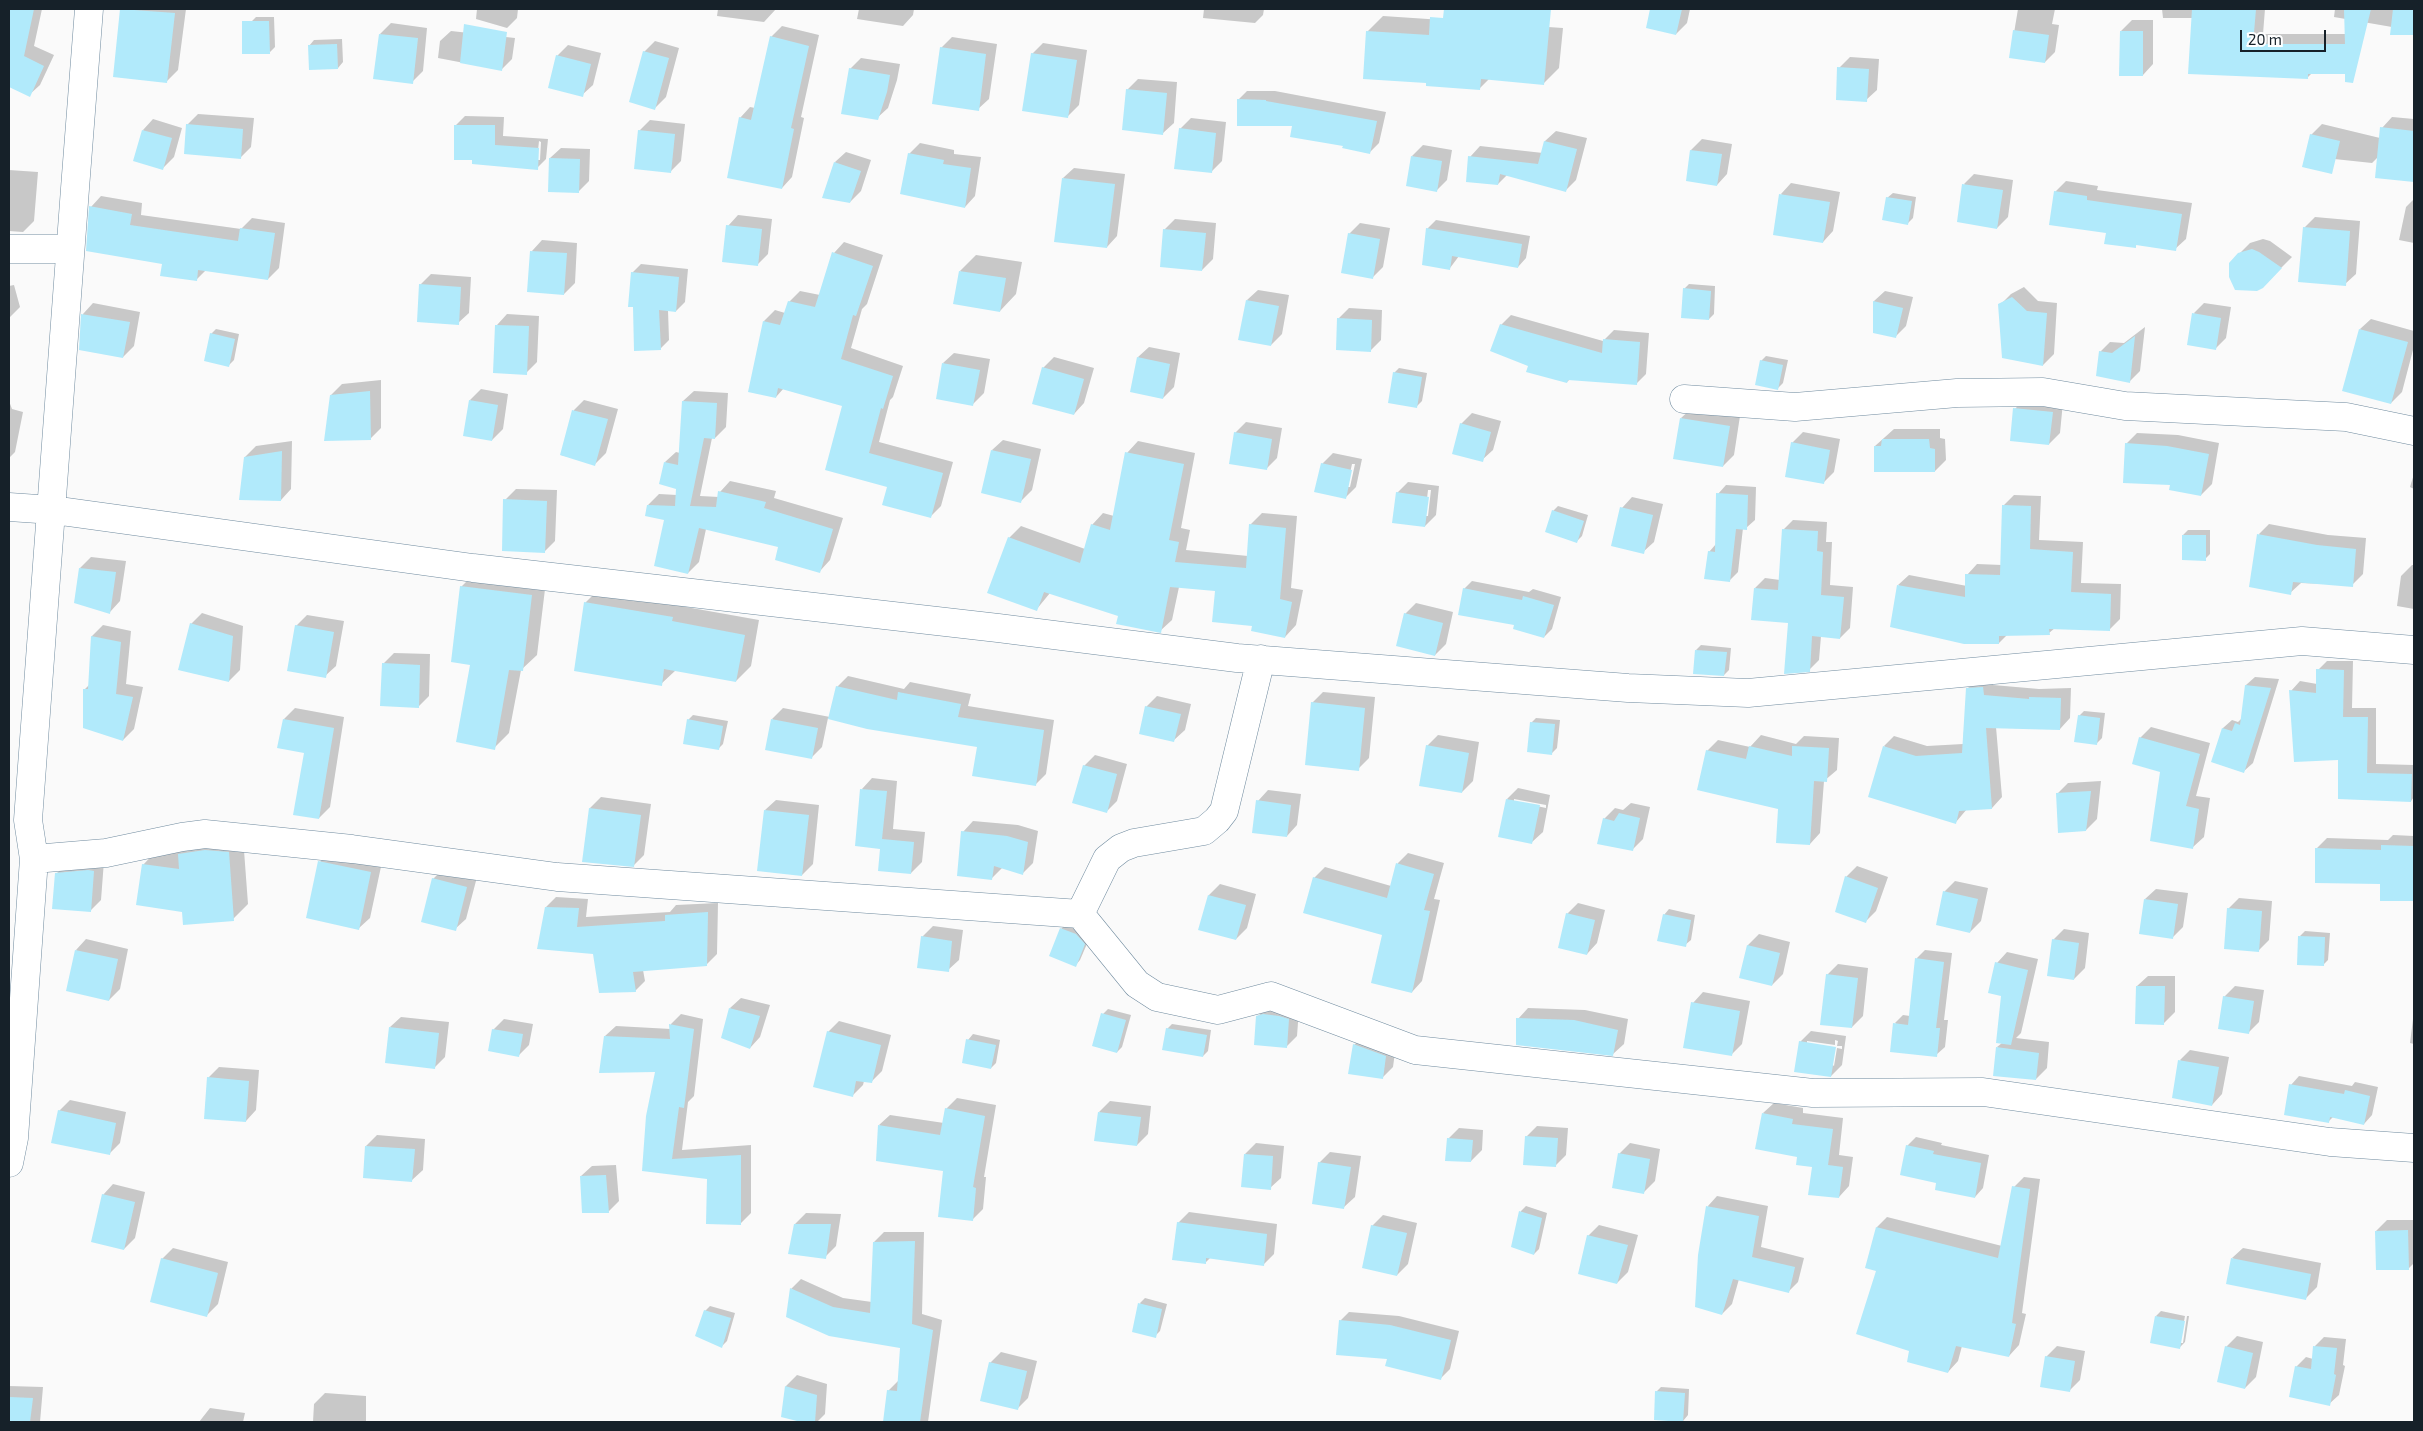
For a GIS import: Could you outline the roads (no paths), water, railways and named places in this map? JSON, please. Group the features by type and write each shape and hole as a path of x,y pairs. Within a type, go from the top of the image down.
{"street":[{"path":"9,1163 14,1138 34,860 19,818 53,510 70,249 89,9"},
{"path":"9,249 70,249"},
{"path":"1684,399 1796,407 1957,393 2043,392 2125,406 2346,418 2414,431"},
{"path":"9,507 53,510 473,568 1261,659 1628,688 1748,693 2302,641 2414,650"},
{"path":"1080,914 1107,859 1121,848 1134,843 1204,831 1218,820 1224,811 1261,659"},
{"path":"34,860 106,852 205,834 352,849 557,877 1080,914 1137,984 1157,997 1218,1010 1271,996 1415,1050 1813,1093 1983,1092 2330,1142 2414,1148"}]}
